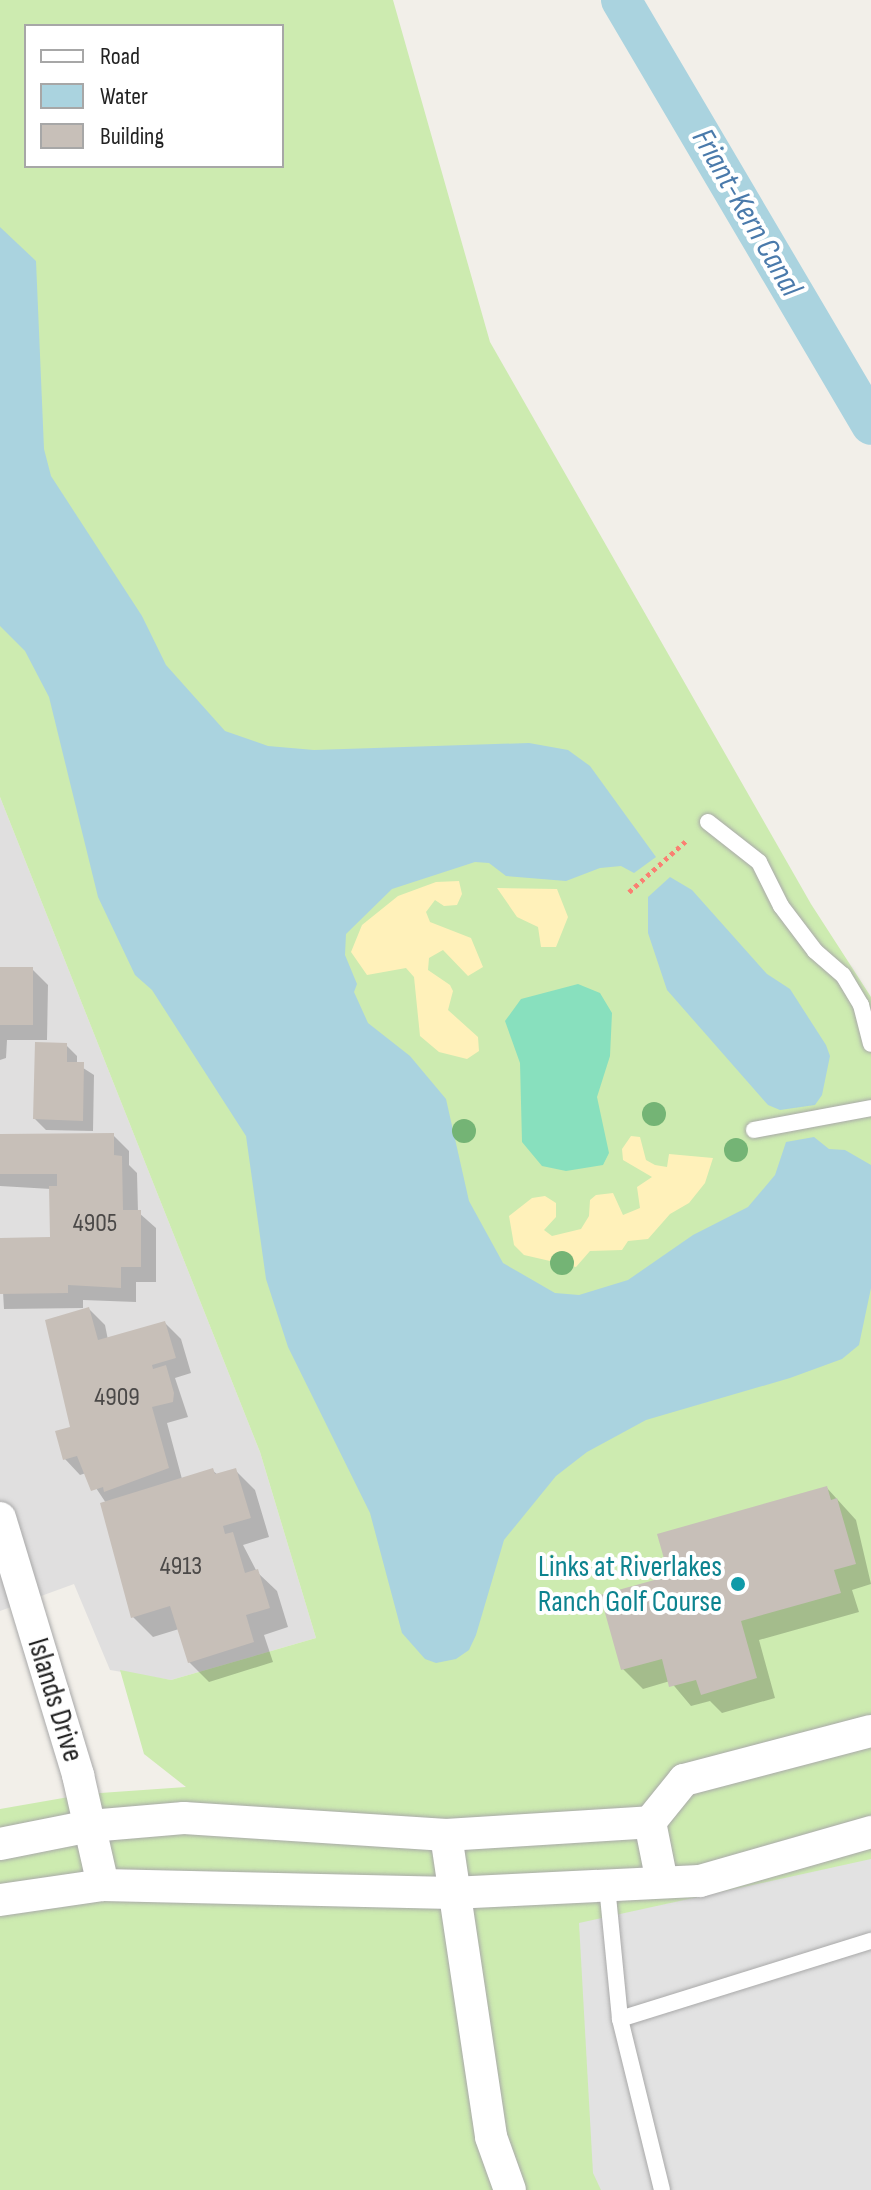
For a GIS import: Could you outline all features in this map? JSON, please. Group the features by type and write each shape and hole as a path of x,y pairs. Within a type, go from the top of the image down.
{"street":[{"name":"Islands Drive","path":"0,1518 90,1826 103,1885"},
{"path":"0,1844 90,1826 184,1818 446,1835 650,1822 684,1780 871,1731"},
{"path":"650,1822 662,1882"},
{"path":"0,1900 103,1885 452,1893 700,1881 871,1832"},
{"path":"446,1835 452,1893 491,2137 510,2190"}],"lane":[{"path":"708,821 759,862 781,906 815,951 843,975 861,1005 871,1044"},
{"path":"754,1130 871,1108"},
{"path":"607,1886 620,2019 662,2190"},
{"path":"620,2019 871,1941"}],"path":[{"path":"629,892 708,821"}],"shaded area":[{"path":"0,797 260,1452 316,1638 171,1680 110,1670 74,1584 0,1611"},
{"path":"871,1859 871,2190 601,2190 593,2173 579,1923"}],"green space":[{"path":"0,0 393,0 490,342 811,904 871,997 871,2190 0,2190 0,1809 86,1794 186,1787 144,1754 120,1670 171,1680 316,1638 260,1452 0,797"},
{"path":"578,984 600,993 612,1013 610,1056 597,1097 609,1153 603,1165 566,1171 542,1166 522,1142 520,1063 505,1021 521,999"}],"sand":[{"path":"459,881 462,894 457,905 444,906 435,900 426,912 430,922 471,938 483,967 468,976 443,950 429,958 428,970 450,985 453,991 448,1010 478,1037 479,1051 467,1059 439,1052 420,1036 414,977 406,968 367,975 351,952 362,925 398,896 436,882"},
{"path":"497,888 557,889 568,917 556,947 541,947 538,927 517,917"},
{"path":"631,1136 640,1137 646,1160 655,1165 667,1167 669,1154 713,1158 705,1183 689,1203 670,1214 648,1239 628,1241 622,1250 590,1251 576,1267 524,1255 514,1245 509,1216 532,1198 545,1196 556,1203 556,1217 544,1230 552,1236 581,1229 589,1216 590,1200 596,1195 613,1193 623,1215 640,1208 637,1187 652,1177 623,1160 622,1149"}],"water":[{"path":"0,227 36,261 44,449 51,476 142,616 166,665 225,731 268,746 314,750 529,743 568,750 590,766 656,857 634,873 621,866 600,868 566,881 506,876 489,863 475,862 392,889 346,934 345,955 357,984 354,992 368,1023 410,1056 446,1099 469,1201 503,1263 555,1293 579,1295 628,1280 693,1235 748,1207 775,1175 786,1142 814,1137 829,1149 845,1150 871,1165 871,1288 859,1345 842,1359 790,1378 646,1420 587,1452 556,1476 504,1540 476,1635 469,1650 456,1659 436,1663 425,1659 402,1633 370,1513 288,1347 266,1279 246,1136 152,990 135,975 98,897 49,697 25,651 0,626"},
{"path":"670,877 692,890 767,974 790,989 826,1045 830,1056 822,1095 815,1105 780,1110 768,1105 667,990 648,933 648,897"}],"building":[{"path":"0,967 33,967 33,1025 0,1025"},
{"path":"35,1042 67,1043 67,1062 84,1062 83,1121 33,1119"},
{"path":"114,1133 114,1155 122,1156 123,1210 141,1210 141,1267 121,1267 121,1288 68,1285 68,1293 0,1294 0,1238 50,1237 49,1186 57,1186 57,1174 0,1174 0,1134"},
{"path":"89,1307 98,1340 165,1321 176,1358 152,1365 153,1369 166,1365 174,1393 173,1402 152,1407 169,1468 104,1492 103,1487 91,1491 77,1456 63,1460 55,1431 70,1427 45,1320"},
{"path":"213,1468 215,1474 236,1468 251,1518 223,1526 225,1534 233,1532 245,1573 258,1569 270,1608 246,1615 254,1642 188,1663 170,1606 131,1618 100,1503"},
{"name":"Links at Riverlakes Ranch Golf Course","path":"827,1486 831,1500 837,1498 856,1564 834,1570 841,1593 741,1621 757,1678 701,1695 696,1680 669,1687 662,1659 621,1670 600,1595 669,1576 657,1534"}],"waterway":[{"name":"Friant-Kern Canal","path":"621,0 871,425"}],"place":[{"name":"Links at Riverlakes Ranch Golf Course","path":"738,1584"}]}
